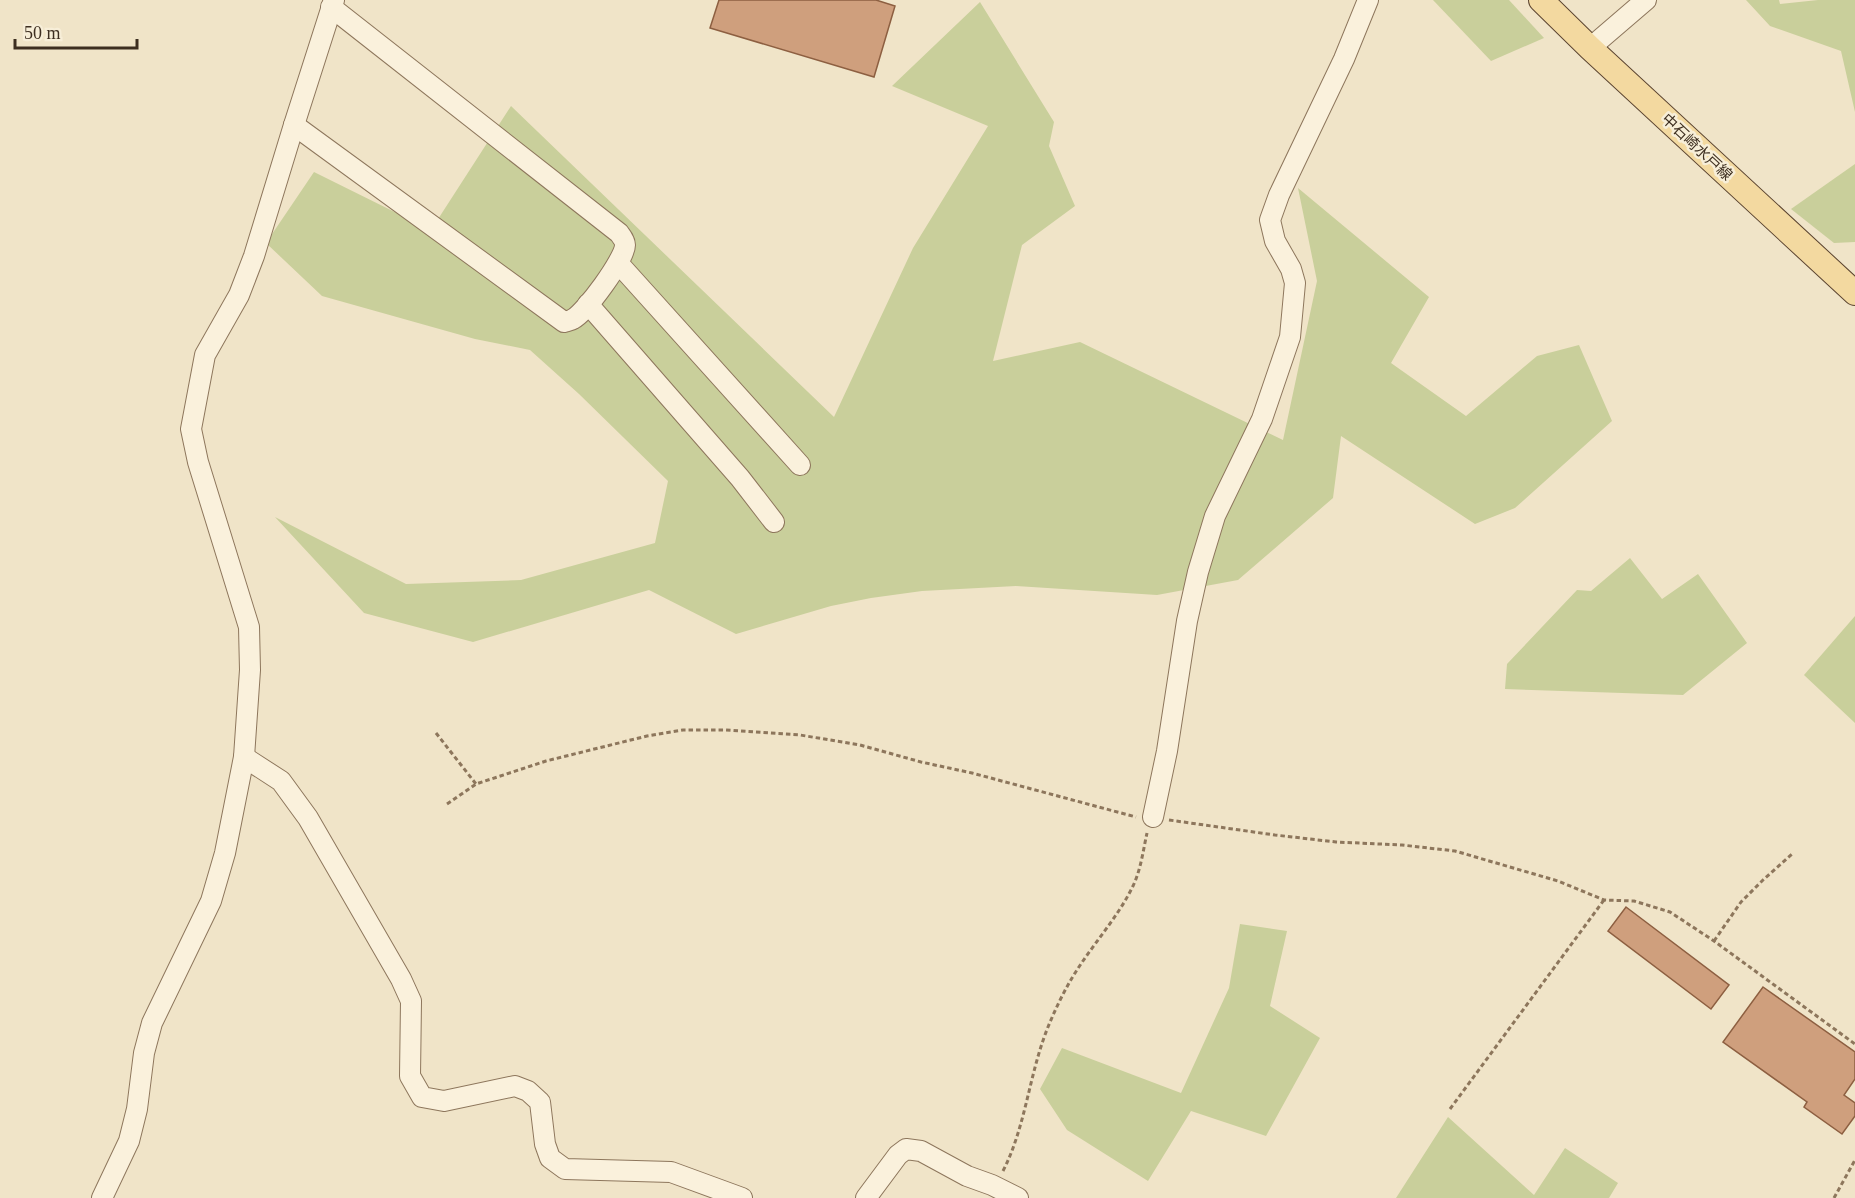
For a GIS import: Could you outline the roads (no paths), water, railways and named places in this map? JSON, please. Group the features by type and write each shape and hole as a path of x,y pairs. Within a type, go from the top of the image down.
{"main road":[{"name":"中石崎水戸線","path":"1541,0 1855,293"}],"street":[{"path":"1153,817 1167,751 1187,621 1198,572 1215,516 1262,419 1290,337 1295,284 1291,269 1275,242 1270,220 1279,195 1344,59 1368,0"},
{"path":"1590,48 1646,0"},
{"path":"102,1198 129,1141 137,1109 144,1053 152,1023 210,901 225,853 244,757 250,670 249,627 198,462 191,429 205,355 239,295 254,256 294,125 333,4 619,233 625,243 624,253 619,264 588,304 573,320 564,322 294,125"},
{"path":"619,264 800,465"},
{"path":"588,304 740,478 774,522"},
{"path":"244,757 281,781 308,818 401,979 411,1001 410,1076 422,1097 444,1101 515,1086 528,1091 540,1102 545,1144 550,1158 565,1169 671,1172 742,1198"},
{"path":"866,1198 897,1155 906,1149 921,1151 967,1176 1018,1198"}]}
